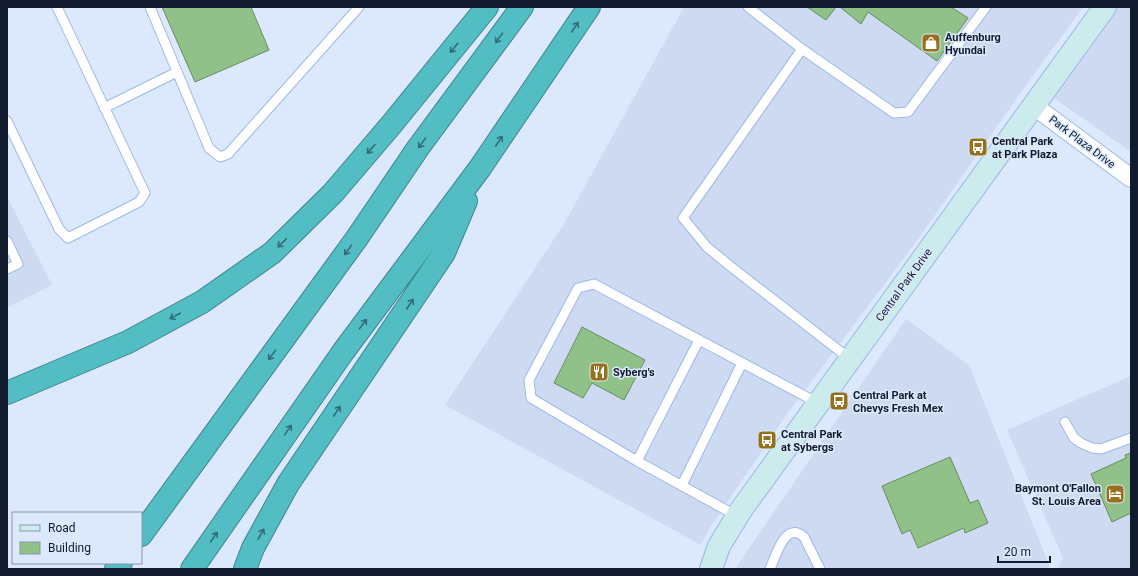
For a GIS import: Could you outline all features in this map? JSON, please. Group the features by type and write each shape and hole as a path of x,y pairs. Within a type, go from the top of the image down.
{"highway":[{"path":"7,393 128,342 202,302 272,253 333,192 391,126 487,7"},
{"path":"142,534 357,238 418,148 522,7"},
{"path":"192,569 343,352 480,168 589,7"},
{"path":"245,569 253,548 288,484 444,253 480,168"}],"street":[{"name":"Central Park Drive","path":"711,569 719,546 737,516 1105,7"},
{"name":"Park Plaza Drive","path":"1034,106 1131,178"}],"lane":[{"path":"7,121 59,229 68,238 139,202 145,193 57,7"},
{"path":"150,7 209,148 220,158 228,154 359,7"},
{"path":"748,7 802,49 894,113 908,112 986,7"},
{"path":"802,49 683,218 707,247 850,359"},
{"path":"104,108 177,72"},
{"path":"7,241 18,264 7,269"},
{"path":"737,516 637,461 531,398 529,380 578,288 594,284 818,403"},
{"path":"637,461 699,340"},
{"path":"682,485 742,363"},
{"path":"1064,422 1074,438 1092,448 1101,449 1131,438"},
{"path":"770,569 784,538 793,532 800,533 804,536 820,569"}],"shaded area":[{"path":"684,7 1083,7 916,242 787,414 709,529 701,545 445,405 564,224"},
{"path":"1118,7 1131,7 1131,152 1054,98"},
{"path":"7,196 52,285 7,308"},
{"path":"906,319 969,365 1050,567 1045,569 735,569"},
{"path":"1131,376 1131,569 1057,569 1063,558 1007,430"}],"building":[{"path":"162,7 251,7 269,50 195,82"},
{"path":"807,7 836,7 826,20"},
{"name":"Auffenburg Hyundai","path":"840,7 951,7 968,18 937,61 868,12 861,24"},
{"name":"Syberg's","path":"582,327 645,360 624,400 592,383 583,398 554,383"},
{"name":"Baymont O'Fallon St. Louis Area","path":"1131,453 1131,513 1112,522 1091,474 1126,458 1125,455"},
{"path":"950,457 970,503 978,500 988,523 965,533 964,528 918,548 910,530 902,534 882,486"}],"place":[{"name":"Auffenburg Hyundai","path":"931,43"},
{"name":"Central Park at Park Plaza","path":"978,147"},
{"name":"Syberg's","path":"599,372"},
{"name":"Central Park at Chevys Fresh Mex","path":"839,401"},
{"name":"Central Park at Sybergs","path":"767,440"},
{"name":"Baymont O'Fallon St. Louis Area","path":"1115,494"}]}
